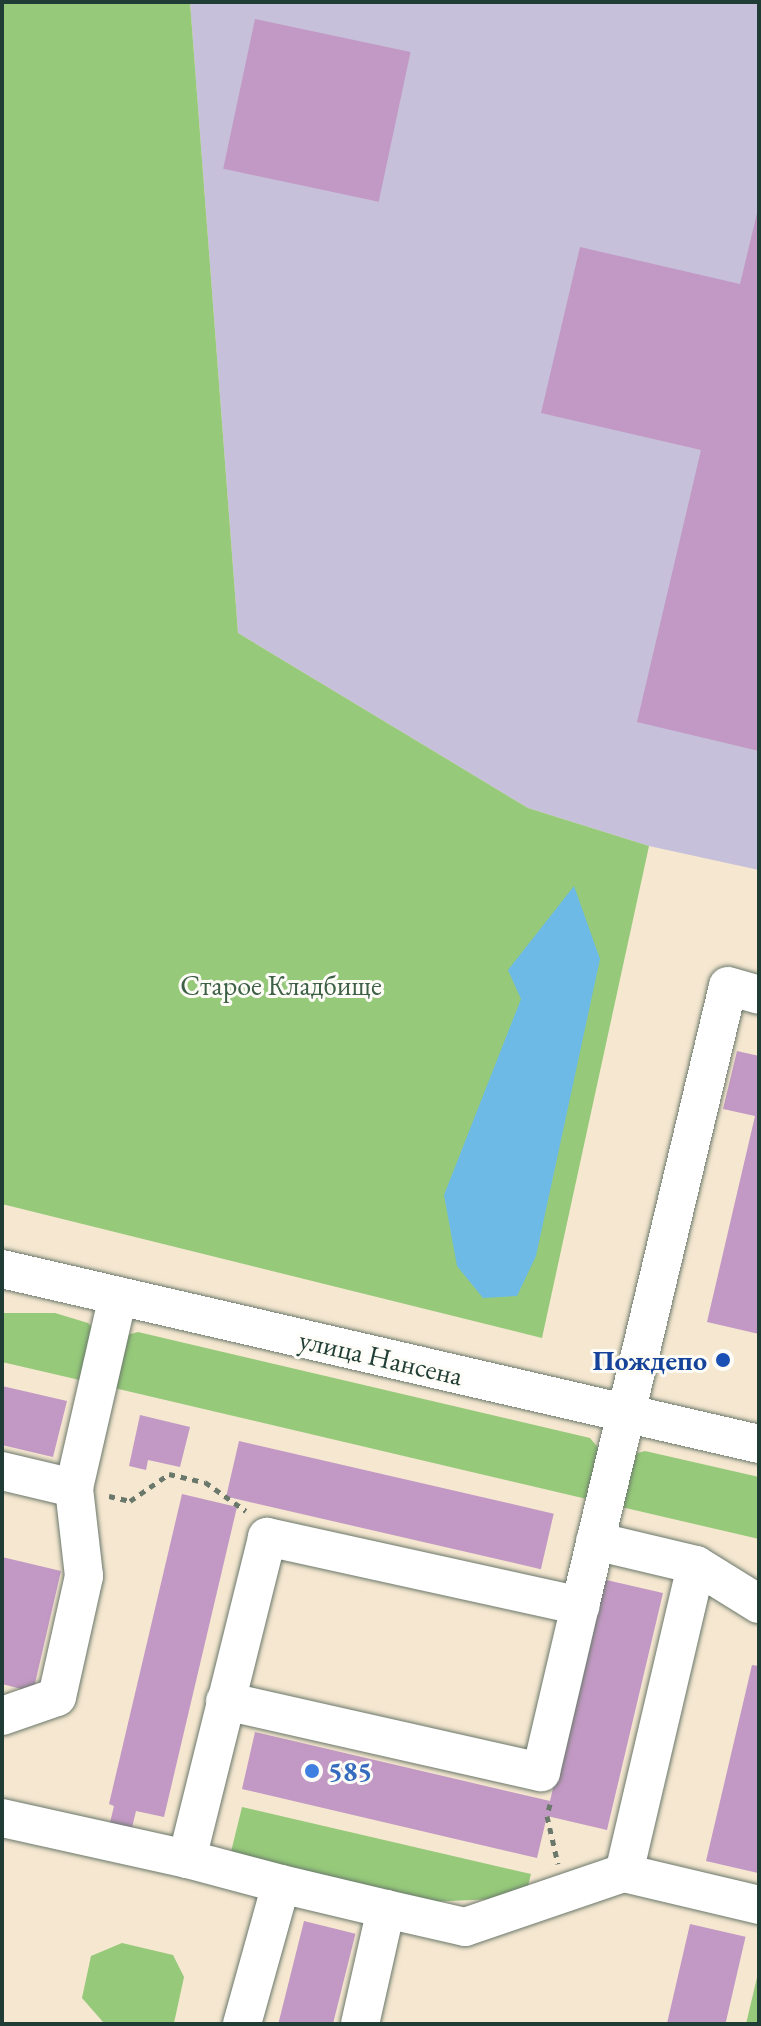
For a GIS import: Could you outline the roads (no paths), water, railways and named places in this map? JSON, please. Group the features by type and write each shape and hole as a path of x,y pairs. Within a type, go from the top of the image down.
{"street":[{"path":"225,1701 541,1772 728,986 759,995"},
{"name":"улица Нансена","path":"2,1269 759,1444"},
{"path":"2,1716 57,1697 84,1576 74,1488 118,1296"},
{"path":"2,1471 74,1488"},
{"path":"187,1859 267,1537 580,1606"},
{"path":"595,1541 696,1565 759,1604"},
{"path":"624,1873 696,1565"},
{"path":"2,1818 187,1859 465,1927 624,1873 759,1905"},
{"path":"242,2024 281,1884"},
{"path":"360,2024 386,1909"}],"water":[{"path":"574,886 600,959 536,1256 517,1296 483,1298 457,1266 444,1195 521,999 508,970"}],"place":[{"name":"Пождепо","path":"723,1360"},
{"name":"585","path":"312,1771"}],"park label":[{"name":"Старое Кладбище","path":"281,985"}]}
